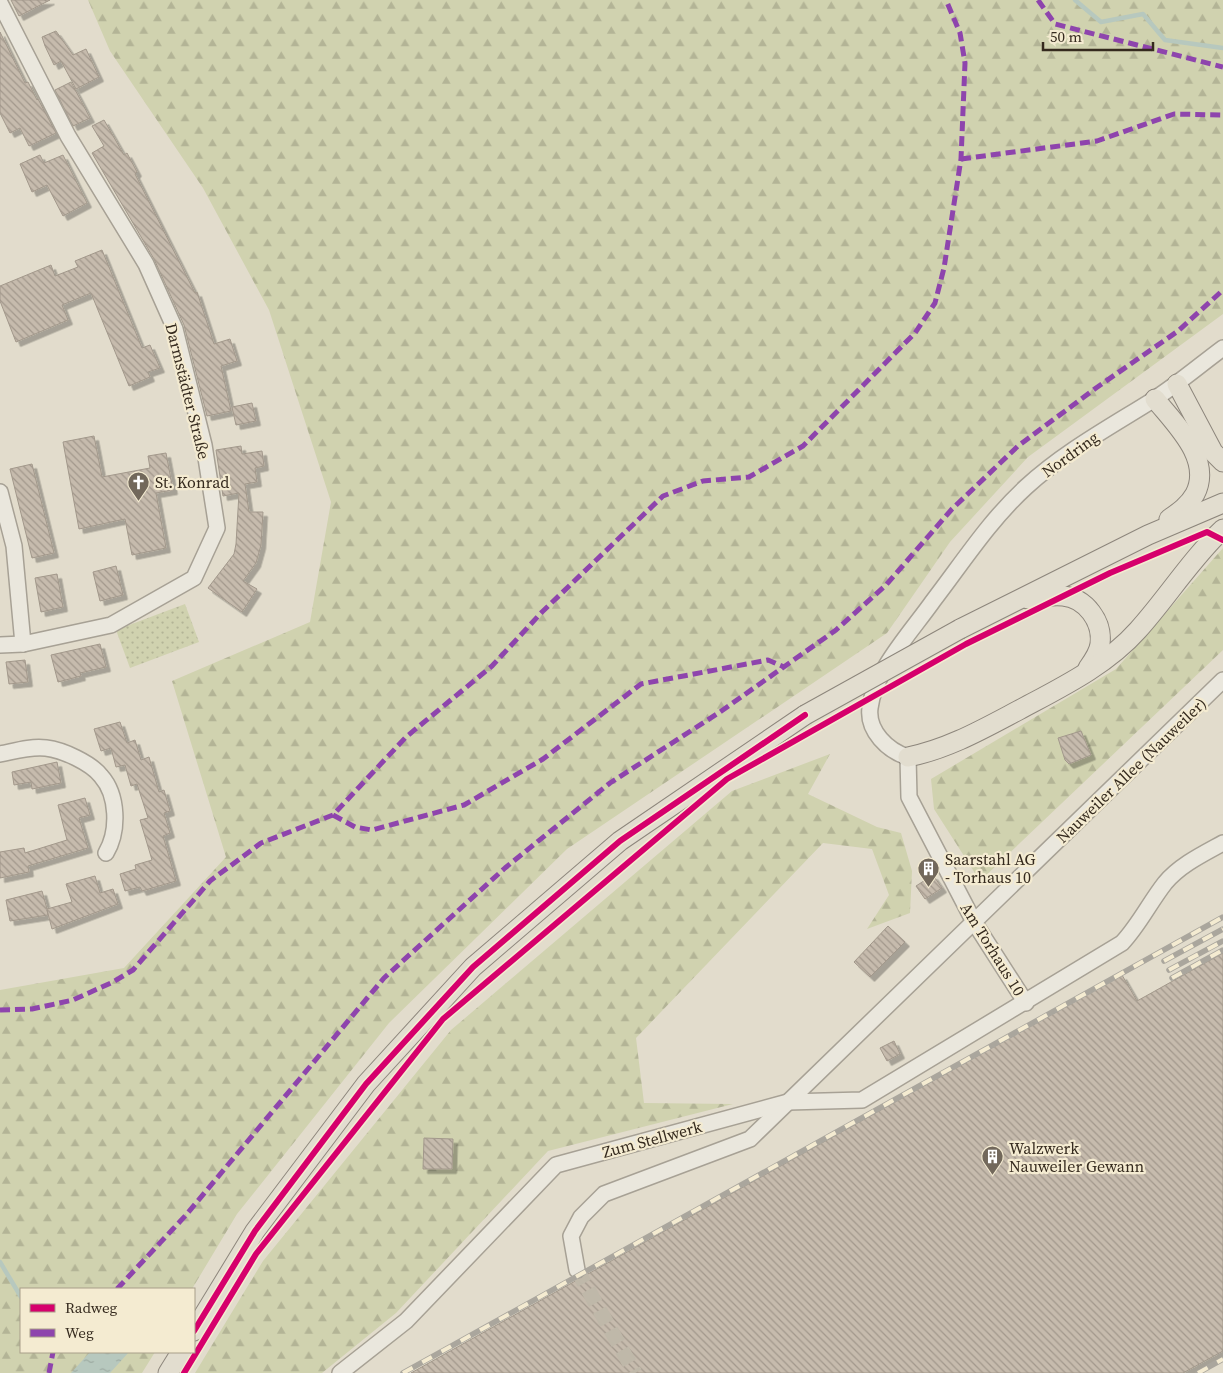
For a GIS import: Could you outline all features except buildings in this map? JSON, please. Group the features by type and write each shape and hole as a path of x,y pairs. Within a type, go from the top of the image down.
{"main road":[{"path":"1177,384 1213,452 1223,462"},
{"path":"1148,535 1186,506 1195,495 1200,482 1200,469 1194,451 1155,399"},
{"path":"195,1329 255,1231 366,1084 473,967 620,840 805,715 1007,604 1148,535 1223,503"},
{"path":"908,757 935,752 970,735 1073,681 1111,655 1136,632 1223,529"},
{"path":"1007,604 1043,596 1064,596 1075,599 1086,606 1094,615 1100,630 1100,644 1096,656 1088,669"},
{"path":"168,1373 180,1353"}],"street":[{"name":"Darmstädter Straße","path":"0,3 68,136 146,264 175,329 202,437 217,528 194,578 112,625 23,644 0,645"},
{"name":"Nordring","path":"908,757 895,753 880,740 870,717 874,688 892,658 993,521 1026,487 1094,436 1177,384 1223,348"},
{"path":"0,492 14,546 23,644"},
{"name":"Nauweiler Allee (Nauweiler)","path":"974,922 1223,680"},
{"path":"0,754 47,748 85,764 101,775 112,794 115,812 113,832 106,853"},
{"name":"Am Torhaus 10","path":"908,757 909,796 974,922 1026,1003"},
{"path":"577,1270 571,1236 580,1217 604,1194 750,1139 788,1102 862,1100 1122,944 1135,929 1166,883 1179,869 1223,843"},
{"name":"Zum Stellwerk","path":"340,1373 406,1321 556,1165 788,1102 974,922"}],"green space":[{"path":"88,0 1223,0 1223,314 1028,457 950,542 887,633 567,849 389,1023 237,1214 193,1288 20,1288 20,1353 154,1353 142,1373 0,1373 0,990 124,968 226,857 172,681 310,622 331,502 269,310 203,188 110,51"},
{"path":"1223,548 1223,650 980,881 934,809 931,779 1116,669"},
{"path":"185,604 199,642 130,668 116,630"},
{"path":"830,754 808,794 877,827 901,833 912,871 910,913 867,929 889,895 872,849 823,843 636,1038 644,1103 733,1104 548,1151 396,1313 322,1373 195,1373 263,1261 451,1030 732,791"}],"water":[{"path":"89,1353 128,1353 110,1373 71,1373"}],"waterway":[{"path":"1075,0 1101,22 1143,14 1165,40 1223,48"},
{"path":"0,1262 20,1295"}],"tunnel":[{"path":"577,1270 635,1373"}],"railway":[{"path":"403,1373 1223,917"},
{"path":"1164,961 1223,929"},
{"path":"1169,970 1223,941"},
{"path":"1172,978 1223,950"},
{"path":"1198,1373 1223,1359"}],"marked path":[{"path":"0,1010 32,1009 73,1000 113,982 133,970 210,881 261,843 333,815 406,737 492,666 542,612 663,496 703,481 749,477 803,446 915,333 935,303 944,268 961,159 965,63 960,33 946,0"},
{"path":"1038,0 1055,24 1223,67"},
{"path":"961,159 1097,141 1174,114 1223,115"},
{"path":"118,1288 186,1215 384,978 505,868 610,783 720,712 836,630 886,585 952,509 1018,446 1096,388 1178,331 1223,290"},
{"path":"333,815 355,827 372,830 464,805 543,759 641,684 768,660 784,667"},
{"path":"49,1373 53,1353"}],"cycle path":[{"path":"184,1373 256,1254 443,1019 727,779 966,644 1110,573 1207,532 1223,540"},
{"path":"195,1329 255,1231 366,1084 473,967 620,841 805,715"}],"place":[{"name":"St. Konrad","path":"139,501"},
{"name":"Saarstahl AG - Torhaus 10","path":"929,887"},
{"name":"Walzwerk Nauweiler Gewann","path":"993,1176"}]}
